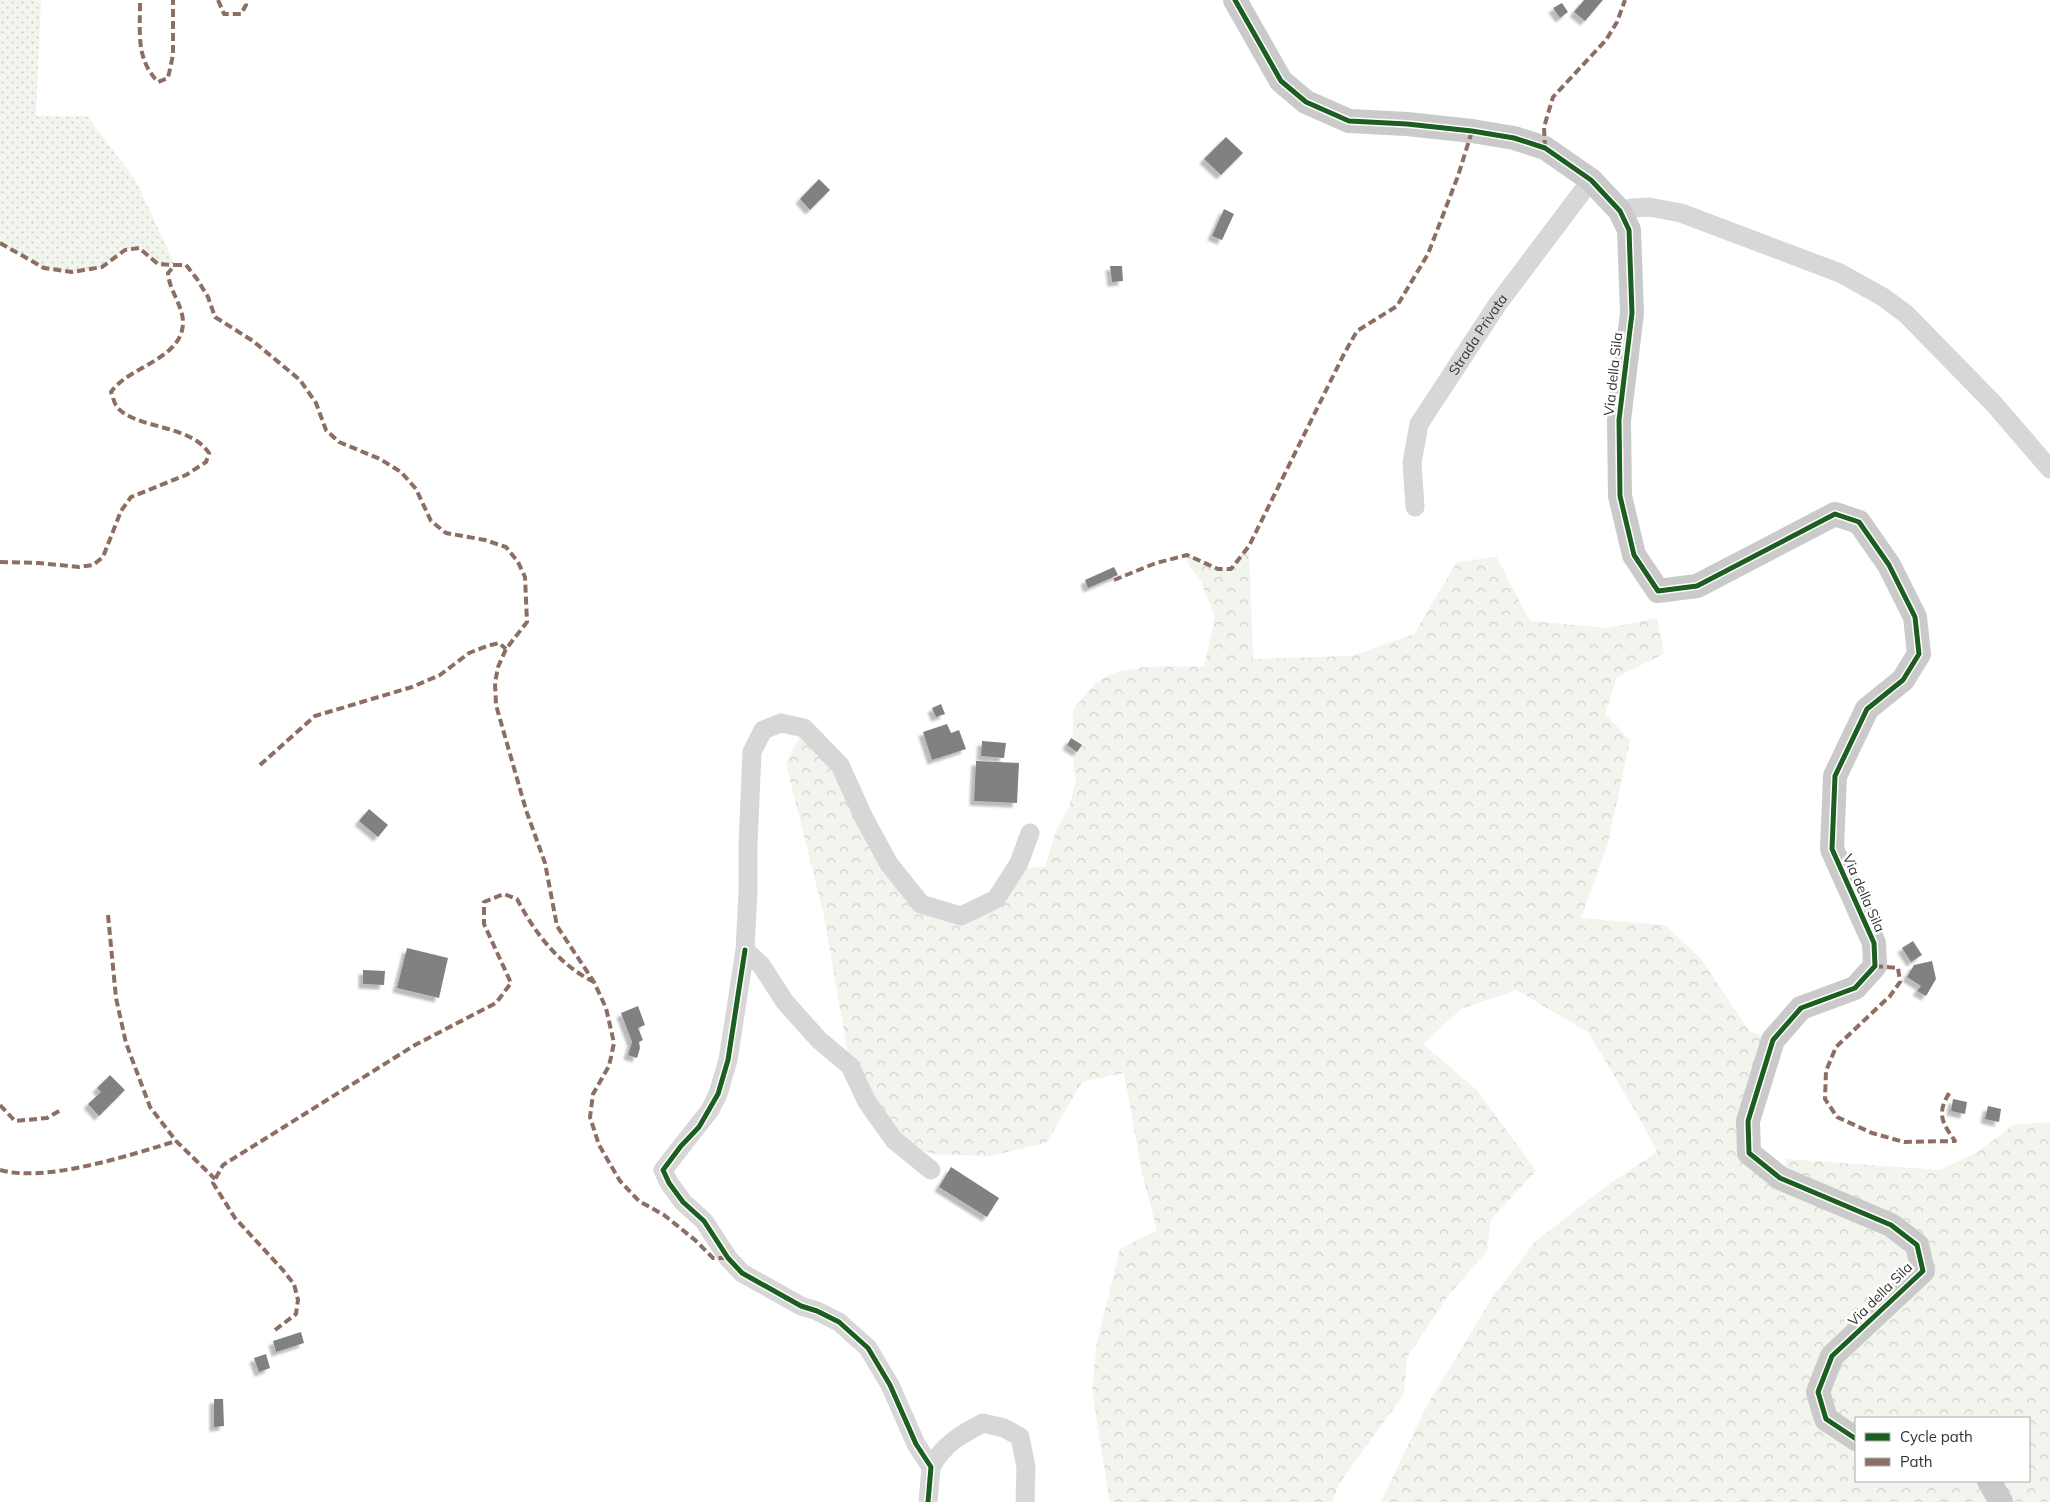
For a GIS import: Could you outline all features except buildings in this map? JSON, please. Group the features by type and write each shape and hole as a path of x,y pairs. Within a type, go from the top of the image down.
{"main road":[{"path":"1235,0 1281,80 1306,102 1349,121 1407,124 1514,138 1545,148 1591,180 1620,211"},
{"name":"Via della Sila","path":"1620,211 1630,230 1632,313 1619,420 1620,496 1634,555 1658,591 1697,586 1835,514 1858,522 1889,565 1915,617 1919,654 1903,680 1868,709 1835,776 1832,849 1874,943 1875,966 1855,988 1802,1008 1773,1040 1748,1121 1749,1153 1780,1178 1891,1225 1917,1245 1923,1271 1832,1356 1818,1392 1826,1419 1855,1438"},
{"path":"1990,1482 2001,1502"}],"street":[{"name":"Strada Privata","path":"1415,506 1412,463 1418,424 1497,305 1591,180"},
{"path":"1620,211 1649,207 1681,213 1840,273 1883,297 1906,314 1994,404 2050,469"},
{"path":"931,1466 916,1444 890,1385 868,1348 840,1322 818,1311 801,1306 742,1273 728,1258 704,1221 683,1202 669,1183 663,1170 681,1146 699,1127 718,1094 728,1060 745,950 752,752 764,730 781,724 804,728 840,766 864,818 889,864 921,904 961,916 996,899 1018,863 1030,833"},
{"path":"745,950 761,965 785,1002 819,1040 850,1066 867,1102 894,1140 931,1170"},
{"path":"928,1502 931,1466 939,1452 960,1435 983,1423 1004,1428 1020,1437 1026,1467 1025,1502"}],"green space":[{"path":"0,0 41,0 36,116 87,116 136,181 175,265 158,264 139,248 125,250 102,267 72,272 44,268 0,243"},
{"path":"1249,546 1253,659 1352,656 1414,634 1457,562 1496,557 1530,621 1608,628 1657,618 1664,654 1617,677 1605,714 1630,740 1608,843 1581,918 1665,925 1701,959 1749,1031 1773,1040 1749,1153 1780,1178 1787,1159 1940,1170 1978,1152 2013,1125 2050,1122 2050,1502 1381,1502 1427,1405 1492,1298 1534,1243 1606,1186 1657,1152 1641,1121 1588,1032 1516,990 1461,1009 1423,1044 1478,1091 1536,1171 1491,1219 1487,1251 1448,1296 1407,1357 1404,1394 1338,1485 1333,1502 1110,1502 1092,1391 1097,1342 1120,1249 1157,1230 1142,1173 1124,1073 1082,1082 1046,1143 991,1156 933,1154 894,1140 850,1066 824,916 786,764 804,728 921,904 961,916 996,899 1015,868 1045,867 1056,831 1069,807 1076,781 1073,763 1073,709 1093,686 1110,675 1137,668 1165,666 1204,667 1215,617 1200,579 1188,564 1187,555 1218,569 1230,569"}],"marked path":[{"path":"140,3 140,36 143,55 146,64 158,82 168,78 173,55 173,0"},
{"path":"218,0 224,14 241,14 246,5 245,0"},
{"path":"1545,148 1544,127 1553,97 1606,40 1617,22 1625,0"},
{"path":"1114,580 1156,563 1187,555 1218,569 1231,569 1249,546 1357,331 1397,306 1428,254 1458,176 1472,131"},
{"path":"0,243 44,268 72,272 102,267 125,250 139,248 158,264 175,265"},
{"path":"0,562 79,567 93,565 103,557 121,511 131,497 186,475 206,462 209,453 200,444 189,437 125,414 117,407 111,392 130,375 165,353 175,344 181,334 182,315 168,273 175,265 186,265 197,279 208,297 215,317 253,341 300,380 316,403 326,430 339,442 380,459 401,472 416,489 431,521 446,533 485,540 506,547 518,562 525,577 527,622 506,649 498,667 495,683 496,705 526,810 545,863 557,926 594,982 606,1008 614,1043 609,1066 593,1094 590,1117 599,1145 620,1181 639,1201 664,1215 695,1240 713,1258 728,1258"},
{"path":"260,765 315,716 412,687 440,675 469,653 487,646 499,643 506,649"},
{"path":"275,1330 296,1314 298,1300 294,1284 235,1218 213,1183 223,1165 415,1045 496,1003 511,983 484,924 484,902 504,894 517,899 532,924 559,957 581,975 594,982"},
{"path":"108,915 116,998 126,1043 150,1107 176,1141 215,1179"},
{"path":"1875,966 1898,968 1900,982 1890,996 1836,1047 1826,1071 1825,1099 1837,1117 1872,1133 1904,1142 1955,1141 1942,1118 1943,1106 1950,1092"},
{"path":"0,1105 15,1121 47,1118 61,1110"},
{"path":"0,1170 19,1173 64,1170 112,1160 176,1141"}],"cycle path":[{"path":"1235,0 1281,81 1306,102 1349,121 1407,124 1472,131 1514,138 1545,148 1591,180 1620,211 1629,230 1632,313 1619,420 1620,496 1634,555 1658,591 1697,586 1835,514 1859,522 1889,565 1915,617 1919,654 1903,680 1867,709 1835,776 1832,849 1874,943 1875,966 1855,988 1801,1008 1773,1040 1748,1121 1749,1153 1780,1178 1891,1225 1917,1245 1923,1271 1832,1356 1818,1392 1826,1419 1855,1438"},
{"path":"745,950 728,1060 718,1094 699,1127 681,1146 663,1170 669,1183 683,1202 704,1221 728,1258 742,1273 801,1306 817,1311 839,1322 868,1348 890,1385 916,1444 931,1467 928,1502"}]}
